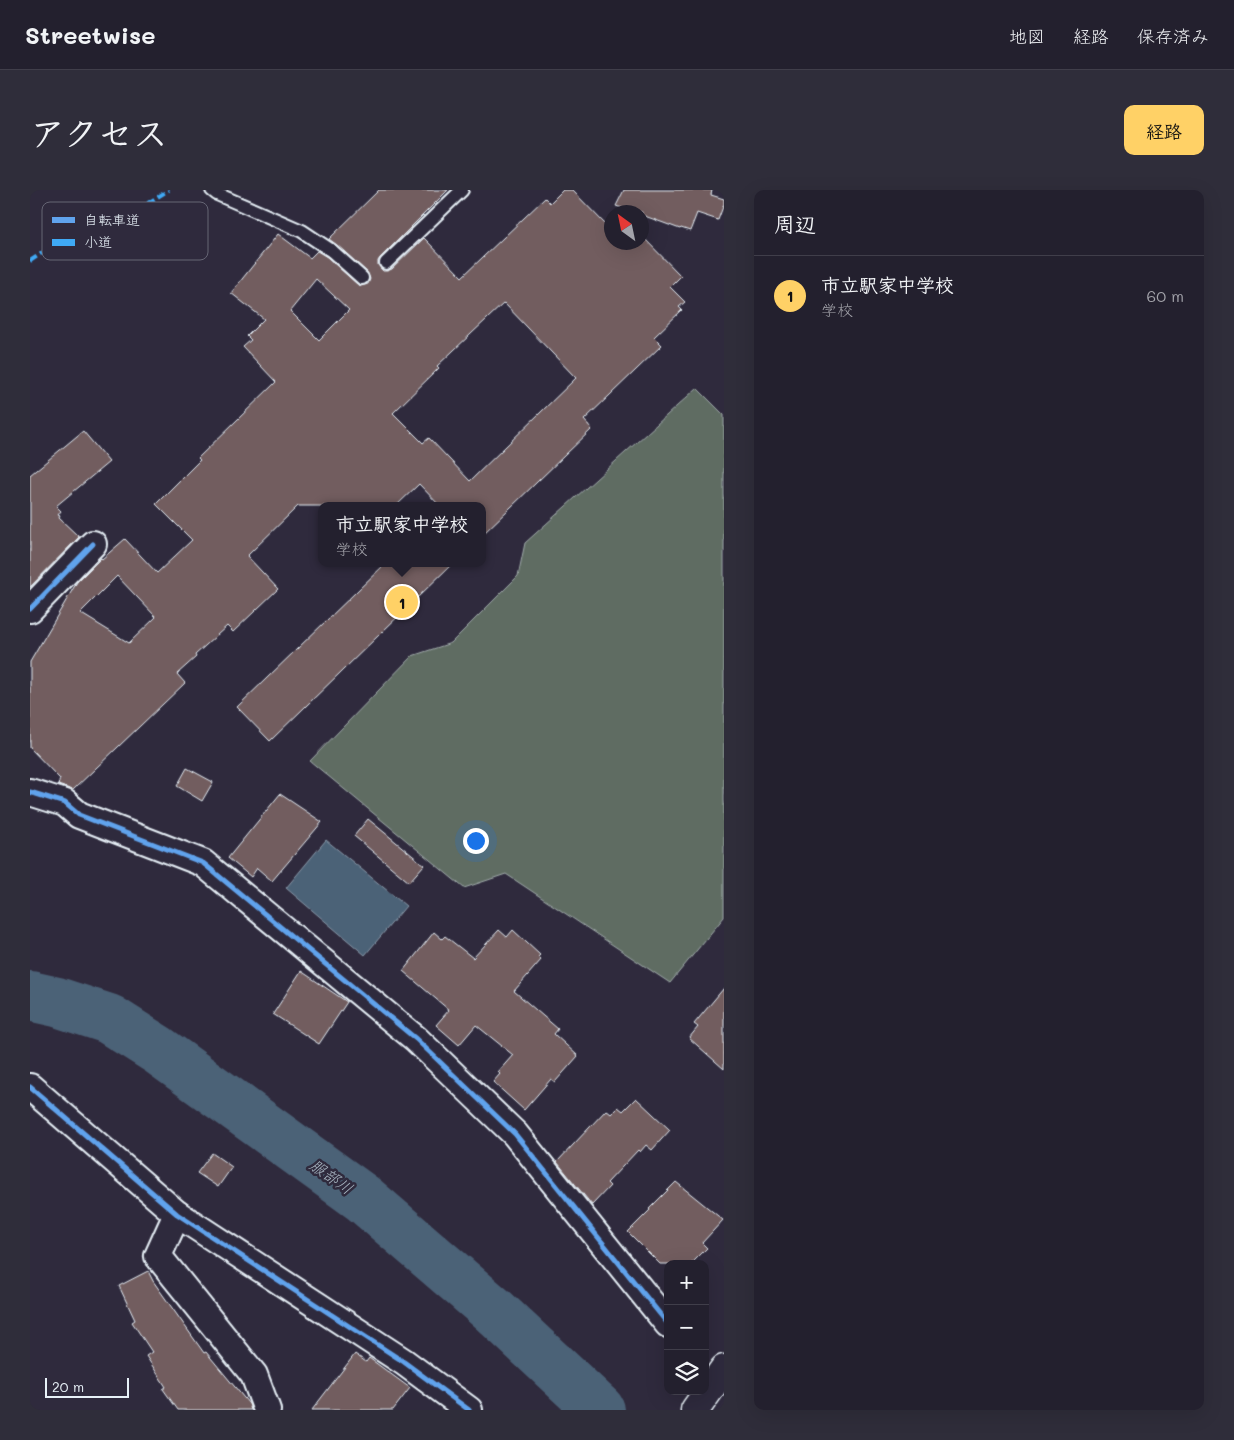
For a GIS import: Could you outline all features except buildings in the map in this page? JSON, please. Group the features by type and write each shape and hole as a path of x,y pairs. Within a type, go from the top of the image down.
{"street":[{"path":"30,609 93,544"},
{"path":"30,792 65,803 79,815 203,864 416,1039 515,1134 664,1319"},
{"path":"30,1087 177,1214 404,1362 469,1410"},
{"path":"177,1214 158,1256 254,1375 267,1410"},
{"path":"695,1410 717,1378"}],"lane":[{"path":"212,190 217,194 302,231 332,251 362,278"},
{"path":"386,263 462,190"}],"green space":[{"path":"697,388 724,415 724,917 670,983 506,874 464,888 310,761 412,656 451,643 518,576 525,543"}],"water":[{"path":"326,840 406,906 365,955 286,888"}],"waterway":[{"name":"服部川","path":"30,996 57,1002 109,1019 158,1050 364,1199 493,1310 600,1410"}],"marked path":[{"path":"149,202 169,190"},
{"path":"30,261 42,253"}],"cycle path":[{"path":"30,609 93,544"},
{"path":"30,792 65,803 79,815 203,863 416,1039 515,1134 664,1319"},
{"path":"30,1087 177,1214 404,1362 469,1410"}],"place":[{"name":"市立駅家中学校","path":"402,602"}]}
